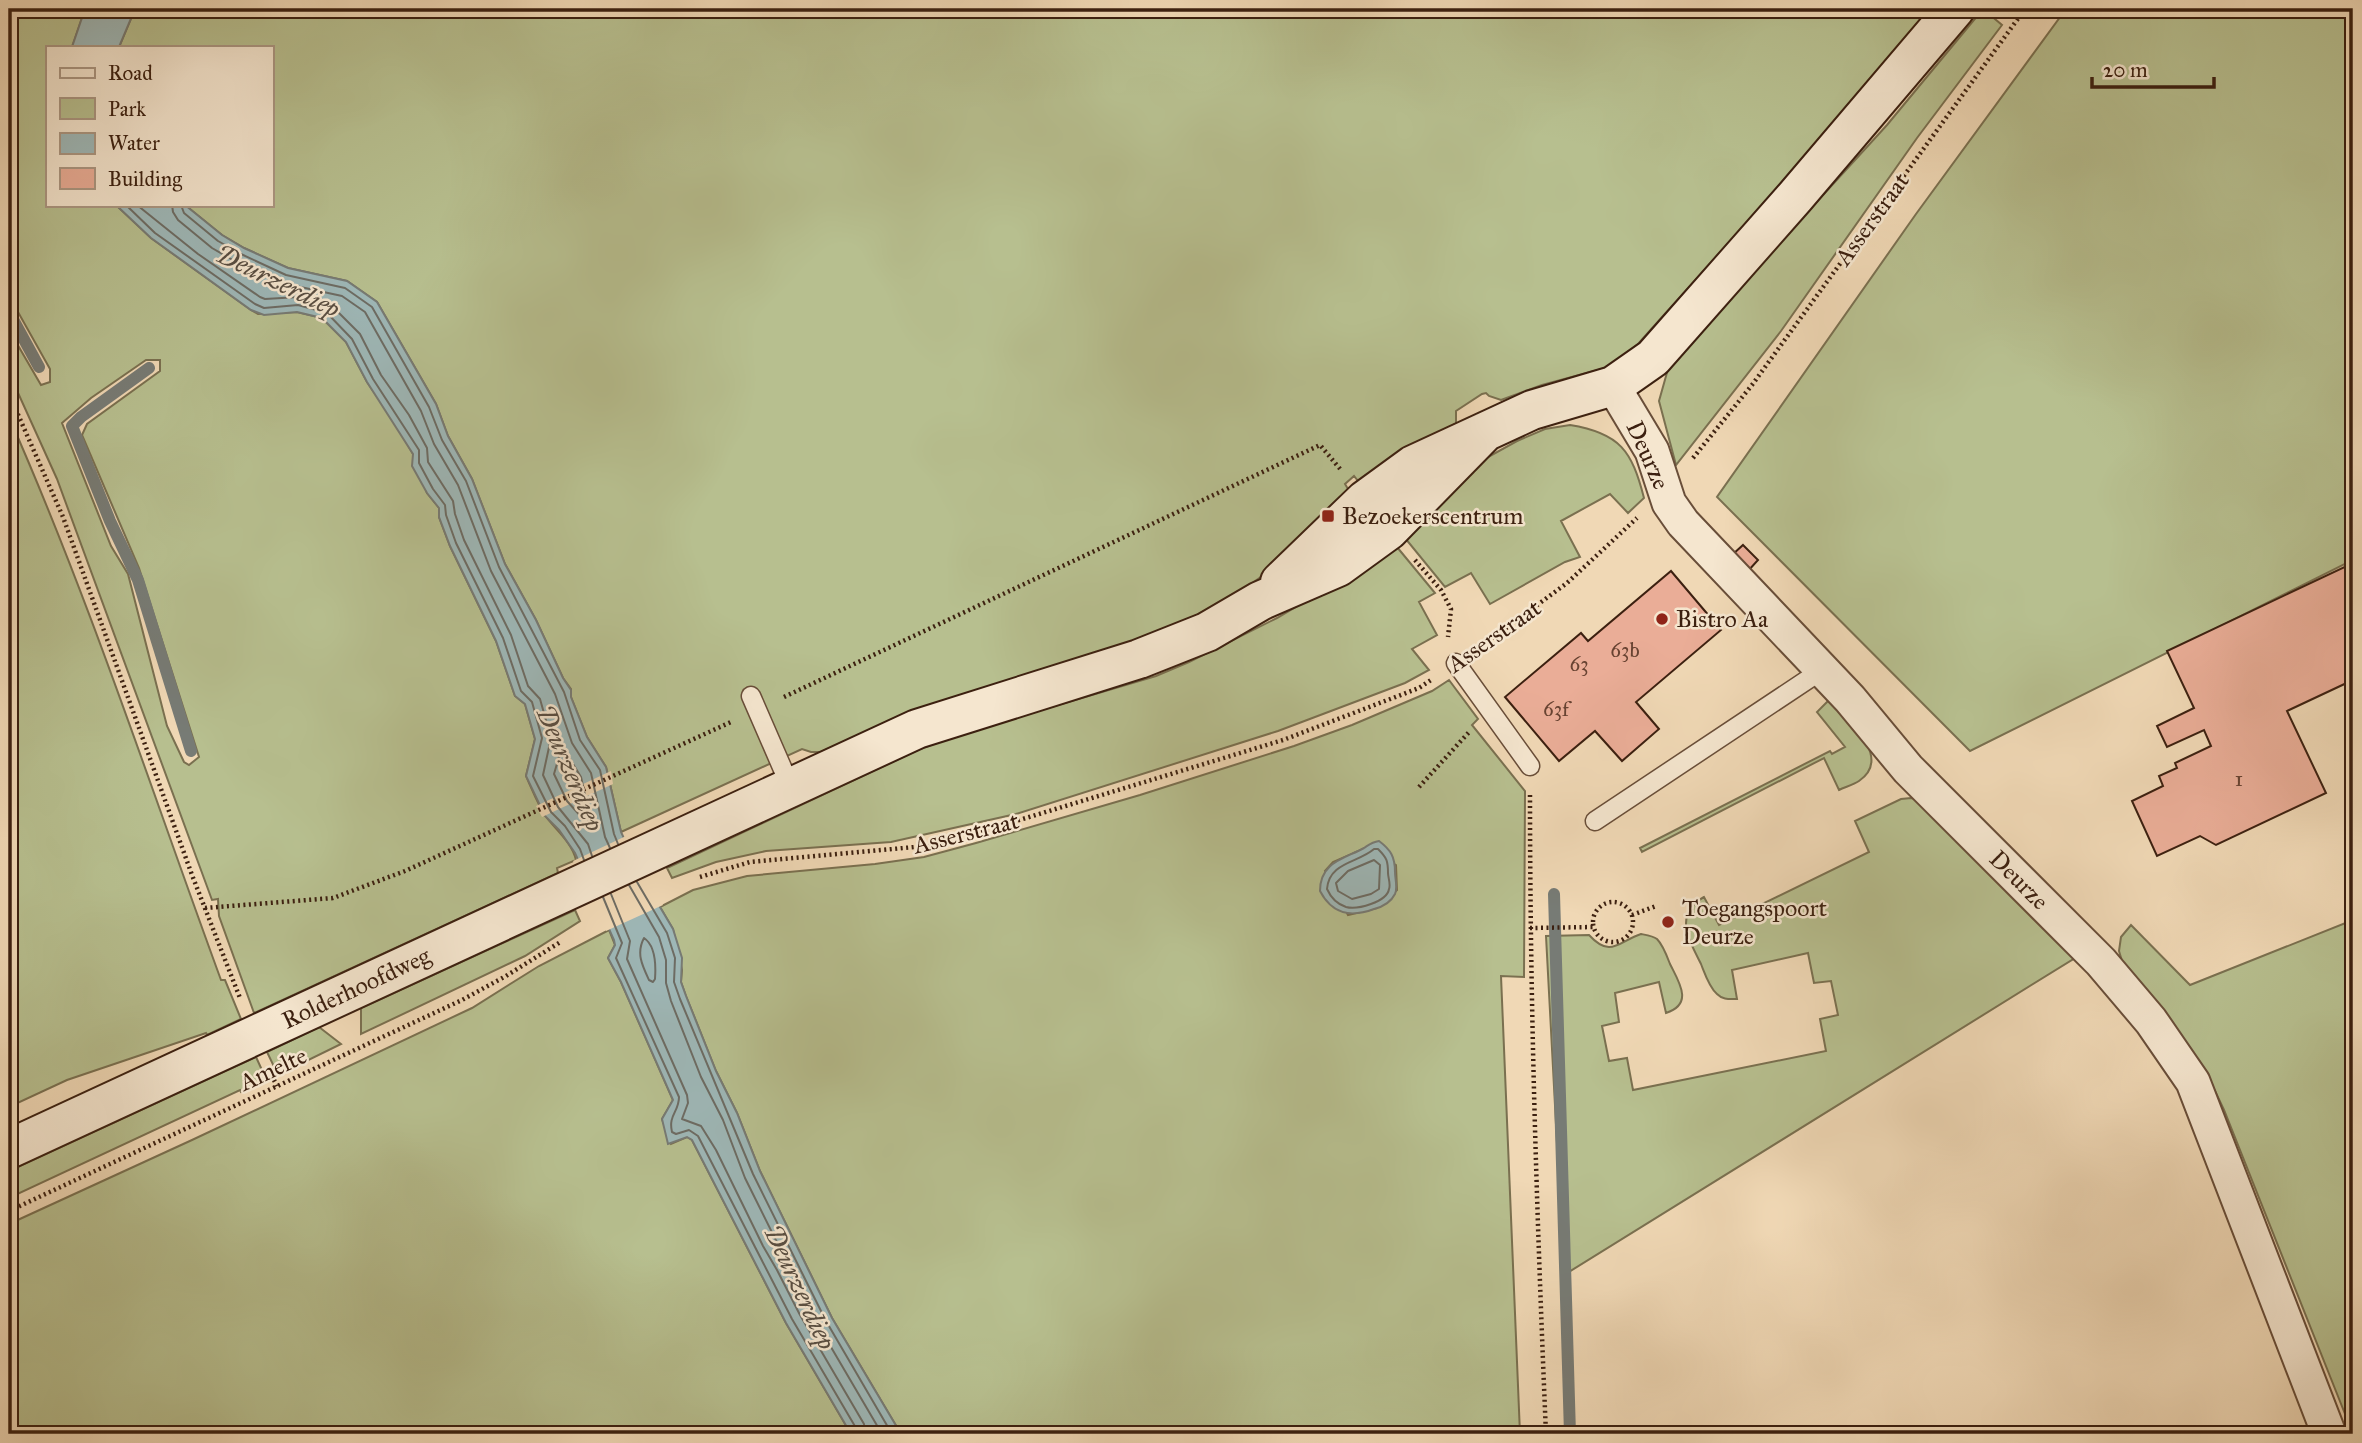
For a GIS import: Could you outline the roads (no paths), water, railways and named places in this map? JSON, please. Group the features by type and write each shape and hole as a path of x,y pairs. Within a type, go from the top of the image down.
{"main road":[{"path":"1260,601 1357,490 1532,410 1613,386 1653,358 1804,187 1955,9"},
{"path":"791,788 917,729 1139,659 1206,632 1260,601 1338,567 1389,530 1485,432"},
{"name":"Rolderhoofdweg","path":"9,1149 791,788"}],"street":[{"name":"Deurze","path":"1613,386 1651,452 1669,503 1683,523 1850,699 1908,769 2101,962 2151,1021 2193,1082 2329,1434"}],"lane":[{"path":"1456,663 1531,766"},
{"path":"1595,821 1822,670"},
{"path":"751,696 791,788"}],"water":[{"path":"85,9 135,9 119,46 72,46"},
{"name":"Deurzerdiep","path":"117,206 186,206 222,235 244,248 288,268 347,281 377,302 436,404 448,436 472,479 505,564 571,690 571,697 587,737 606,767 621,832 641,875 673,929 682,958 681,982 686,996 760,1171 832,1318 901,1434 851,1434 786,1323 692,1140 687,1137 668,1144 662,1119 673,1100 608,958 615,945 614,940 575,853 545,816 526,776 535,739 525,704 515,696 496,641 450,546 439,517 439,508 412,466 413,454 367,382 346,342 322,318 297,312 264,315 251,310 151,238"},
{"path":"1379,841 1389,851 1394,862 1396,889 1393,897 1389,902 1365,912 1343,912 1330,905 1320,891 1324,874 1334,863"}],"waterway":[{"path":"9,312 39,367"},
{"path":"149,368 72,426 110,521 138,580 191,751"},
{"path":"1554,894 1570,1434"}],"place":[{"name":"Bezoekerscentrum","path":"1328,516"},
{"name":"Bistro Aa","path":"1662,619"},
{"name":"Toegangspoort Deurze","path":"1668,922"}]}
